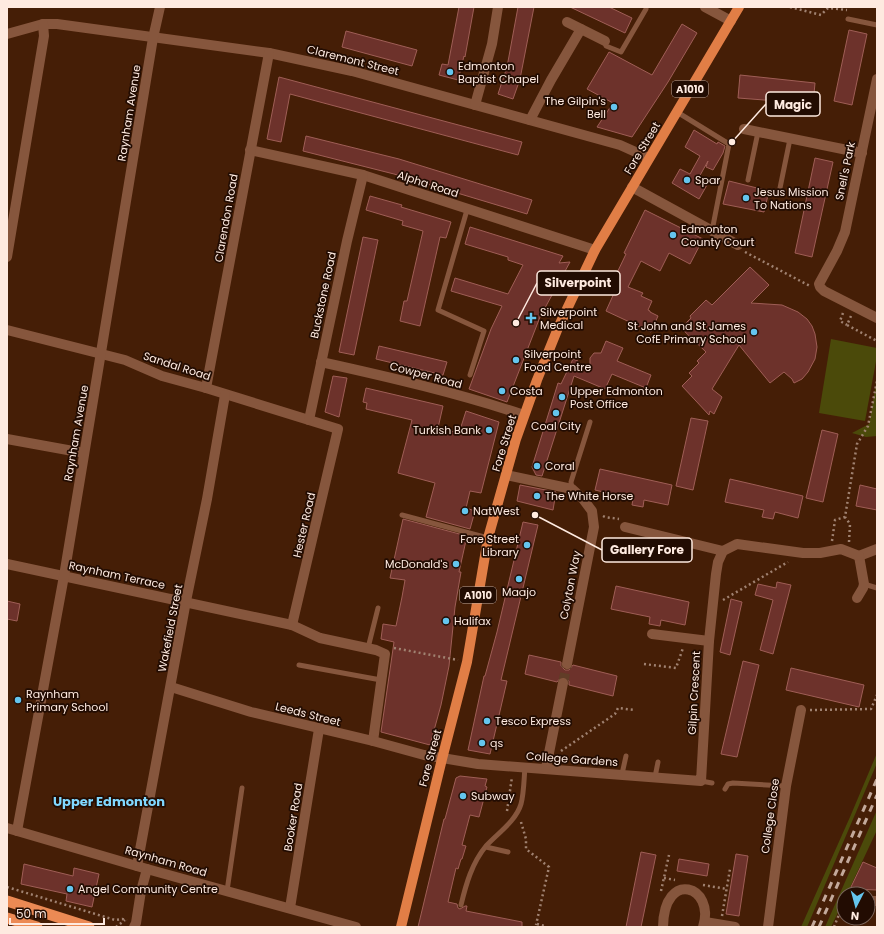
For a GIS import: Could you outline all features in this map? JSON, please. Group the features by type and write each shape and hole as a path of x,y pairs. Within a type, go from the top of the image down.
{"highway":[{"path":"7,901 89,927"},
{"path":"7,918 37,927"}],"main road":[{"name":"Fore Street","path":"401,927 467,662 488,538 524,415 558,328 595,250 739,7"}],"street":[{"name":"Raynham Avenue","path":"12,830 64,576 102,354 153,38 160,7"},
{"path":"475,105 492,44 498,7"},
{"path":"705,7 730,21"},
{"path":"567,22 605,41"},
{"name":"Claremont Street","path":"7,34 43,24 57,24 269,53 352,71 530,120 620,145 649,158"},
{"path":"7,256 44,36 43,24"},
{"path":"530,120 551,80 581,29"},
{"name":"Clarendon Road","path":"206,388 269,53"},
{"name":"Snell's Park","path":"877,79 845,232 837,251 820,282 820,287 837,298 877,318"},
{"path":"744,129 862,153"},
{"name":"Alpha Road","path":"250,150 363,175 467,210 595,250"},
{"name":"Buckstone Road","path":"309,420 347,241 363,175"},
{"path":"632,187 738,245"},
{"name":"Sandal Road","path":"7,330 125,360 162,376 338,429"},
{"name":"Cowper Road","path":"321,362 400,379 494,405 524,415"},
{"name":"Wakefield Street","path":"135,925 141,896 142,867 171,687 186,602 207,499 225,395"},
{"name":"Hester Road","path":"292,625 338,429"},
{"path":"7,439 84,453"},
{"path":"506,475 572,489"},
{"name":"Colyton Way","path":"567,664 594,527 592,511 583,499 572,489"},
{"path":"625,527 723,551 737,544 803,554 820,553 831,550 846,550 859,556 877,549"},
{"name":"Gilpin Crescent","path":"701,781 712,606 718,562 723,551"},
{"path":"857,598 864,584 859,556"},
{"name":"Raynham Terrace","path":"7,564 292,625 320,638 386,651"},
{"path":"652,634 709,641"},
{"path":"373,741 381,688 380,680 386,651"},
{"path":"546,768 563,683"},
{"name":"Leeds Street","path":"171,687 251,712 373,741 424,755 442,758"},
{"name":"College Close","path":"768,927 786,786 801,710"},
{"name":"Booker Road","path":"290,908 319,729"},
{"name":"College Gardens","path":"442,758 478,764 701,781"},
{"name":"Raynham Road","path":"12,830 356,927"},
{"path":"663,927 665,906 674,893 682,889 692,890 697,894 703,905 707,924 736,927"}],"lane":[{"path":"605,41 606,46 622,52 646,9"},
{"path":"848,19 877,25"},
{"path":"676,112 729,144 712,231"},
{"path":"748,180 758,132"},
{"path":"780,188 790,139"},
{"path":"467,210 438,310 484,330 470,375"},
{"path":"572,489 571,482 590,422"},
{"path":"402,515 488,538"},
{"path":"864,584 877,588"},
{"path":"368,648 378,608"},
{"path":"299,665 380,680"},
{"path":"622,774 626,756"},
{"path":"654,777 658,762"},
{"path":"461,905 471,870 486,847 514,817 521,804 525,767"},
{"path":"701,781 712,783"},
{"path":"725,789 728,784 732,783 786,786"},
{"path":"227,891 242,788"},
{"path":"486,847 508,852"}],"path":[{"path":"790,7 821,15 828,8 848,10 848,19"},
{"path":"738,245 741,250 809,286"},
{"path":"845,309 840,321 877,341"},
{"path":"847,325 851,316"},
{"path":"848,544 850,524 845,517 857,444 868,426 877,381"},
{"path":"602,514 604,518 624,520 625,527"},
{"path":"831,550 835,520 845,517"},
{"path":"712,606 803,554"},
{"path":"644,664 676,668 686,638"},
{"path":"386,651 456,659"},
{"path":"801,710 871,709 877,695"},
{"path":"559,756 560,751 615,714 618,708 635,710"},
{"path":"512,766 511,786 506,813 523,824 526,849 549,868 537,925 545,926 544,927"},
{"path":"707,924 722,917 730,869"},
{"path":"7,886 115,920 122,919 135,925"}],"shaded area":[{"path":"831,339 877,348 877,356 865,421 819,413"},
{"path":"877,378 877,436 866,437 852,433 869,424"},
{"path":"877,753 877,763 807,927 801,927 850,817"},
{"path":"877,810 877,830 851,886 843,886"},
{"path":"836,902 836,917 831,927 825,927"}],"building":[{"path":"459,7 474,7 465,57 464,56 458,80 439,75 442,64 448,65"},
{"path":"518,7 534,7 520,79 513,99 498,94 507,67"},
{"path":"570,7 609,7 632,18 625,33"},
{"path":"682,24 697,33 668,82 632,137 597,127 613,103 587,89 609,52 652,75"},
{"path":"849,30 867,34 852,105 834,101"},
{"path":"346,31 417,50 412,66 342,47"},
{"path":"740,75 815,83 813,105 789,103 788,109 776,108 777,101 738,98"},
{"path":"279,77 522,142 518,155 290,94 281,142 267,139"},
{"path":"694,130 717,144 718,142 725,146 723,153 713,170 706,167 708,161 698,179 707,185 699,199 672,183 680,169 690,174 700,156 685,147"},
{"path":"306,136 399,159 532,200 527,214 394,174 303,151"},
{"path":"815,158 833,162 812,257 795,253"},
{"name":"Jesus Mission To Nations","path":"729,181 769,191 764,212 723,204"},
{"path":"370,196 402,205 401,207 451,222 446,238 440,237 420,326 400,321 404,301 407,301 423,231 402,225 403,221 366,210"},
{"path":"645,210 703,239 690,264 669,253 660,271 641,261 628,287 643,293 641,296 652,301 648,310 658,316 651,332 606,311 620,280 615,277 626,254 624,253"},
{"path":"470,227 563,256 559,263 570,262 540,317 507,402 469,389 491,329 502,306 451,291 455,278 508,294 523,265 508,260 508,257 465,244"},
{"path":"363,237 378,240 354,355 339,352"},
{"path":"750,267 769,285 751,303 782,305 798,312 807,319 815,334 817,347 815,359 808,372 802,379 794,383 792,379 784,372 770,383 739,345 712,389 722,397 714,414 710,411 709,415 682,386 692,376 689,373 699,363 697,361 706,352 681,328 691,318 690,316 706,300 712,305"},
{"path":"606,341 623,348 617,361 651,375 646,388 612,374 605,389 574,376 542,476 536,475 532,467 558,383 561,384 573,359 578,361 577,365 590,371 590,358 594,353 601,353"},
{"path":"379,346 447,362 443,375 376,359"},
{"path":"333,376 347,378 339,417 325,412"},
{"path":"366,388 443,406 438,428 459,433 466,411 499,422 481,493 470,491 466,508 475,511 470,529 426,517 435,483 398,473 412,420 366,409 367,403 363,402"},
{"path":"691,418 708,421 693,490 676,486"},
{"path":"822,430 838,434 823,502 806,498"},
{"path":"600,469 672,485 668,505 644,500 643,507 632,505 633,499 595,490"},
{"path":"730,479 803,496 798,518 775,512 773,519 762,517 764,510 725,502"},
{"name":"The White Horse","path":"520,485 556,492 553,510 517,501"},
{"path":"860,485 877,489 877,510 856,506"},
{"path":"403,519 467,536 459,572 461,572 455,607 449,666 441,705 430,745 381,732 394,642 381,639 383,624 396,626 402,597 405,580 390,578"},
{"path":"523,522 538,525 501,680 507,681 490,754 468,750 484,676 497,632"},
{"path":"777,582 791,585 773,654 760,650 773,600 755,595 758,584 776,588"},
{"path":"616,586 689,602 685,625 661,620 660,626 649,624 650,617 611,609"},
{"path":"731,599 742,602 730,655 720,652"},
{"path":"7,601 20,604 17,621 7,619"},
{"path":"529,655 561,662 561,666 565,670 569,670 573,665 617,676 613,696 569,685 569,681 565,677 561,677 557,682 525,674"},
{"path":"743,661 759,665 737,757 721,754"},
{"path":"791,668 864,685 859,707 786,690"},
{"path":"460,776 487,779 485,786 487,787 479,817 470,815 462,845 466,846 458,869 456,868 448,902 457,904 458,908 460,909 467,906 466,911 522,922 522,927 418,927 444,819 456,778"},
{"path":"641,852 656,855 641,927 626,927"},
{"path":"736,854 748,856 739,916 726,914"},
{"path":"679,859 709,864 707,876 677,871"},
{"path":"863,862 877,868 877,890 876,886 851,886"},
{"name":"Angel Community Centre","path":"24,864 73,876 74,868 99,874 92,907 66,901 67,894 21,884"}],"tunnel":[{"path":"563,683 567,664"}],"railway":[{"path":"812,927 877,779"},
{"path":"819,927 877,795"}],"place":[{"name":"Edmonton Baptist Chapel","path":"450,72"},
{"name":"The Gilpin's Bell","path":"614,107"},
{"name":"Magic","path":"732,142"},
{"name":"Spar","path":"687,180"},
{"name":"Jesus Mission To Nations","path":"746,198"},
{"name":"Edmonton County Court","path":"673,235"},
{"name":"Silverpoint Medical","path":"531,318"},
{"name":"Silverpoint","path":"516,323"},
{"name":"St John and St James CofE Primary School","path":"754,332"},
{"name":"Silverpoint Food Centre","path":"516,360"},
{"name":"Costa","path":"502,391"},
{"name":"Upper Edmonton Post Office","path":"562,397"},
{"name":"Coal City","path":"556,413"},
{"name":"Turkish Bank","path":"489,430"},
{"name":"Coral","path":"537,466"},
{"name":"The White Horse","path":"537,496"},
{"name":"NatWest","path":"465,511"},
{"name":"Gallery Fore","path":"535,515"},
{"name":"Fore Street Library","path":"527,545"},
{"name":"McDonald's","path":"456,564"},
{"name":"Maajo","path":"519,579"},
{"name":"Halifax","path":"446,621"},
{"name":"Raynham Primary School","path":"18,700"},
{"name":"Tesco Express","path":"487,721"},
{"name":"qs","path":"482,743"},
{"name":"Subway","path":"463,796"},
{"name":"Angel Community Centre","path":"70,889"}],"district":[{"name":"Upper Edmonton","path":"109,801"}]}
